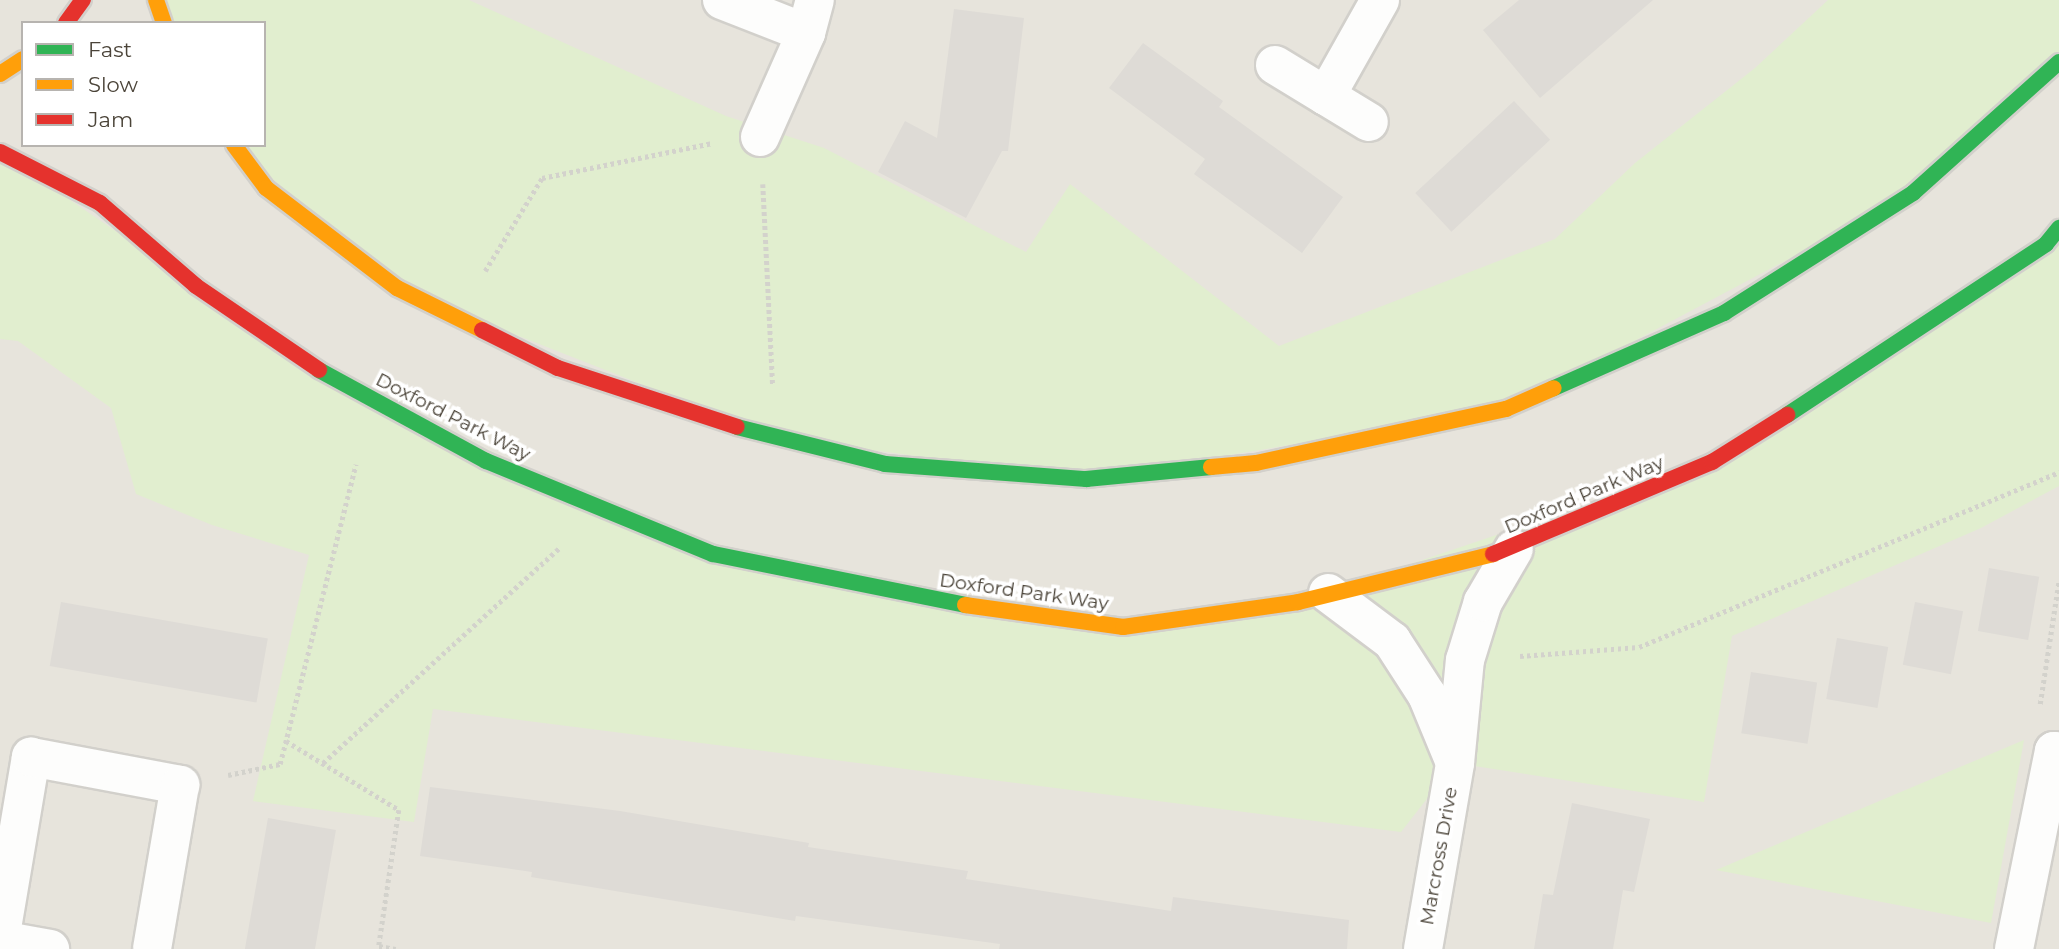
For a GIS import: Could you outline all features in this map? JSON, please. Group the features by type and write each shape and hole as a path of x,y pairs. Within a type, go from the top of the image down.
{"main road":[{"path":"67,21 83,0"},
{"path":"156,0 163,21"},
{"path":"0,74 21,60"},
{"path":"235,147 266,188 397,288 558,368 704,419 885,464 1086,479 1256,463 1506,409 1724,313 1913,193 2059,62"},
{"name":"Doxford Park Way","path":"0,152 100,203 196,286 326,375 486,461 713,554 947,603 1123,628 1298,602 1514,550 1712,462 1888,350 2046,244 2059,228"}],"street":[{"path":"722,0 811,17 760,137"},
{"path":"1326,96 1380,0"},
{"path":"1275,65 1368,122"},
{"name":"Marcross Drive","path":"1423,949 1455,763 1465,660 1483,603 1514,550"},
{"name":"Marcross Drive","path":"1328,593 1392,641 1427,695 1455,763"},
{"path":"2014,949 2057,752"},
{"path":"50,949 0,940 31,757 180,785 152,949"}],"path":[{"path":"485,271 542,178 671,149 760,137 776,437"},
{"path":"180,785 280,764 356,464"},
{"path":"1510,656 1639,648 2059,472"},
{"path":"323,764 602,509"},
{"path":"2057,752 2039,714 2059,580"},
{"path":"286,740 399,810 379,946 396,949"}],"shaded area":[{"path":"0,0 2059,0 2059,949 0,949"}],"green space":[{"path":"156,0 469,0 726,116 824,148 1026,252 1070,184 1279,346 1555,239 1635,163 1755,68 1828,0 2059,0 2059,62 1913,193 1506,409 1086,479 776,437 397,288 236,147 266,147 266,21 163,21"},
{"path":"0,152 326,375 713,554 1123,627 1298,602 1712,462 2059,228 2059,486 1981,528 1732,636 1704,802 1455,763 1401,832 433,709 414,822 253,801 309,555 212,525 136,494 111,408 18,341 0,339"},
{"path":"2024,740 1991,923 1716,870"}],"building":[{"path":"1519,0 1653,0 1540,98 1483,30"},
{"path":"954,9 1024,18 1008,151 1002,151 966,218 878,172 905,121 937,138"},
{"path":"1143,43 1223,101 1219,107 1343,197 1302,253 1194,174 1205,159 1109,88"},
{"path":"1514,101 1550,140 1451,232 1415,193"},
{"path":"1989,568 2039,577 2028,640 1978,631"},
{"path":"61,602 268,638 257,702 50,666"},
{"path":"1915,602 1963,611 1951,674 1903,665"},
{"path":"1837,638 1888,647 1877,708 1826,699"},
{"path":"1751,672 1817,682 1807,744 1741,733"},
{"path":"430,787 620,811 809,843 808,847 968,871 966,879 1171,911 1173,897 1349,920 1347,949 999,949 1000,944 796,916 795,921 531,877 532,872 420,856"},
{"path":"1572,803 1650,819 1634,892 1623,890 1613,949 1534,949 1543,894 1553,895"},
{"path":"268,818 336,830 315,949 245,949"}],"traffic: fast":[{"path":"1554,388 1724,313 1913,193 2059,62"},
{"path":"1787,415 2046,244 2059,228"},
{"path":"319,370 486,461 713,554 965,605"},
{"path":"737,427 885,464 1086,479 1211,467"}],"traffic: slow":[{"path":"156,0 163,21"},
{"path":"0,74 21,60"},
{"path":"235,147 266,188 397,288 482,330"},
{"path":"1211,467 1256,463 1506,409 1554,388"},
{"path":"965,605 1123,627 1298,602 1493,554"}],"traffic: jam":[{"path":"67,21 83,0"},
{"path":"0,152 100,203 196,286 319,370"},
{"path":"482,330 558,368 737,427"},
{"path":"1493,554 1712,462 1787,415"}]}
